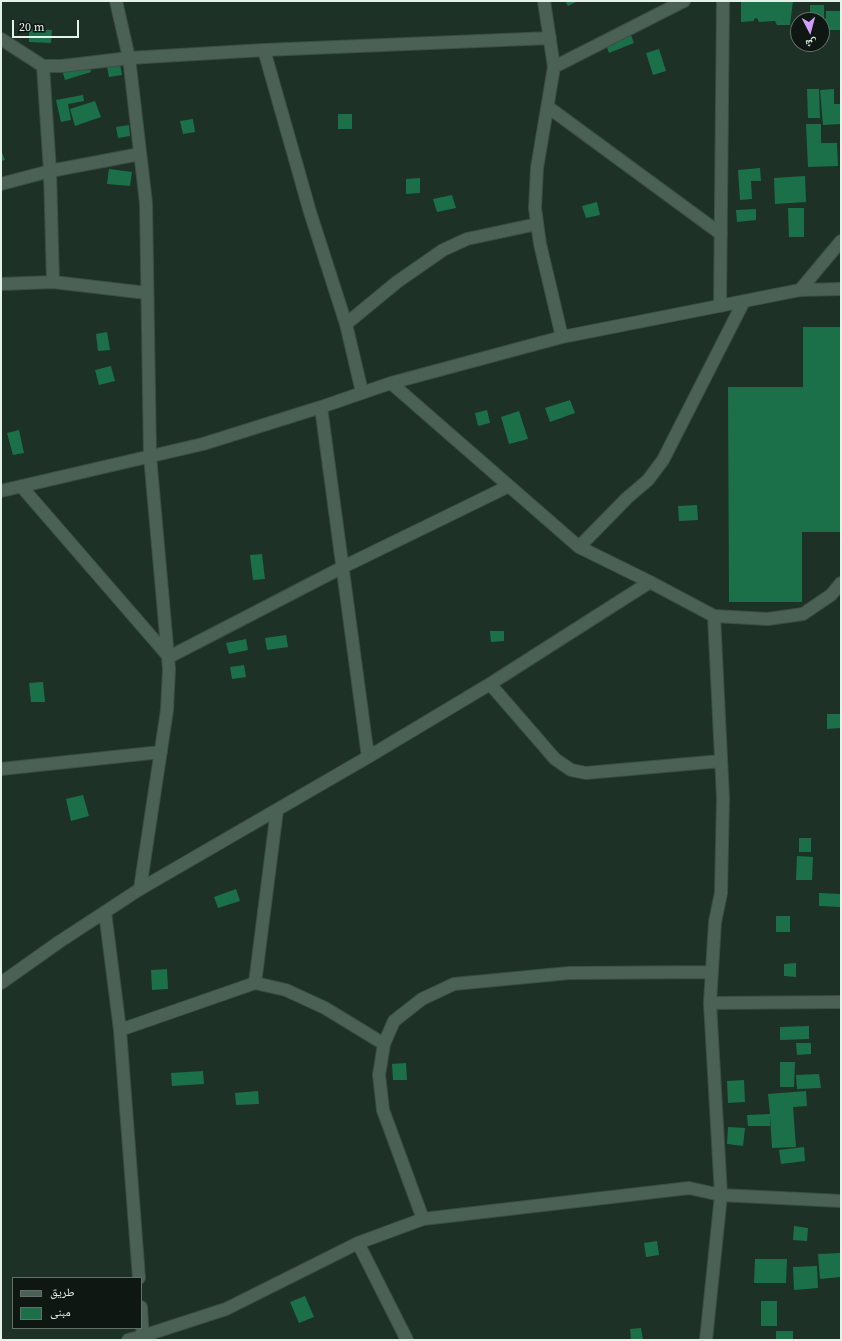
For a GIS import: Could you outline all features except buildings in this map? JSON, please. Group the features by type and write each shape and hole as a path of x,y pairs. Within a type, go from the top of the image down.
{"street":[{"path":"116,1 129,58 146,203 150,456 170,670 167,710 140,889"},
{"path":"544,1 554,67 538,168 535,208 540,244 562,337"},
{"path":"554,67 684,1"},
{"path":"720,306 723,1"},
{"path":"1,39 43,66 62,66 129,58 264,50 550,38"},
{"path":"264,50 310,212 346,324 362,392"},
{"path":"43,66 50,171 53,282"},
{"path":"548,107 720,234"},
{"path":"1,184 50,171 140,154"},
{"path":"346,324 397,282 443,250 467,240 537,224"},
{"path":"800,290 841,241"},
{"path":"1,284 53,282 147,292"},
{"path":"1,491 203,444 321,407 391,383 562,337 800,290 841,289"},
{"path":"579,547 627,498 648,480 663,460 744,301"},
{"path":"391,383 579,547 714,616 768,619 803,614 831,595 841,583"},
{"path":"321,407 368,757"},
{"path":"21,486 168,657"},
{"path":"168,657 342,567 509,486"},
{"path":"1,983 59,942 140,889 368,757 490,684 650,582"},
{"path":"706,1340 721,1195 710,1003 714,922 721,893 723,798 714,616"},
{"path":"490,684 555,759 571,770 586,773 721,761"},
{"path":"1,769 161,752"},
{"path":"255,983 277,810"},
{"path":"105,912 120,1030 139,1277"},
{"path":"1,973 16,972"},
{"path":"423,1219 383,1110 380,1075 384,1044 394,1021 422,999 454,984 569,973 712,972"},
{"path":"120,1030 255,983 286,990 325,1008 384,1044"},
{"path":"710,1003 841,1002"},
{"path":"128,1340 143,1338 226,1309 358,1243 423,1219 689,1188 721,1195 841,1201"},
{"path":"358,1243 407,1340"},
{"path":"142,1322 143,1338"}]}
